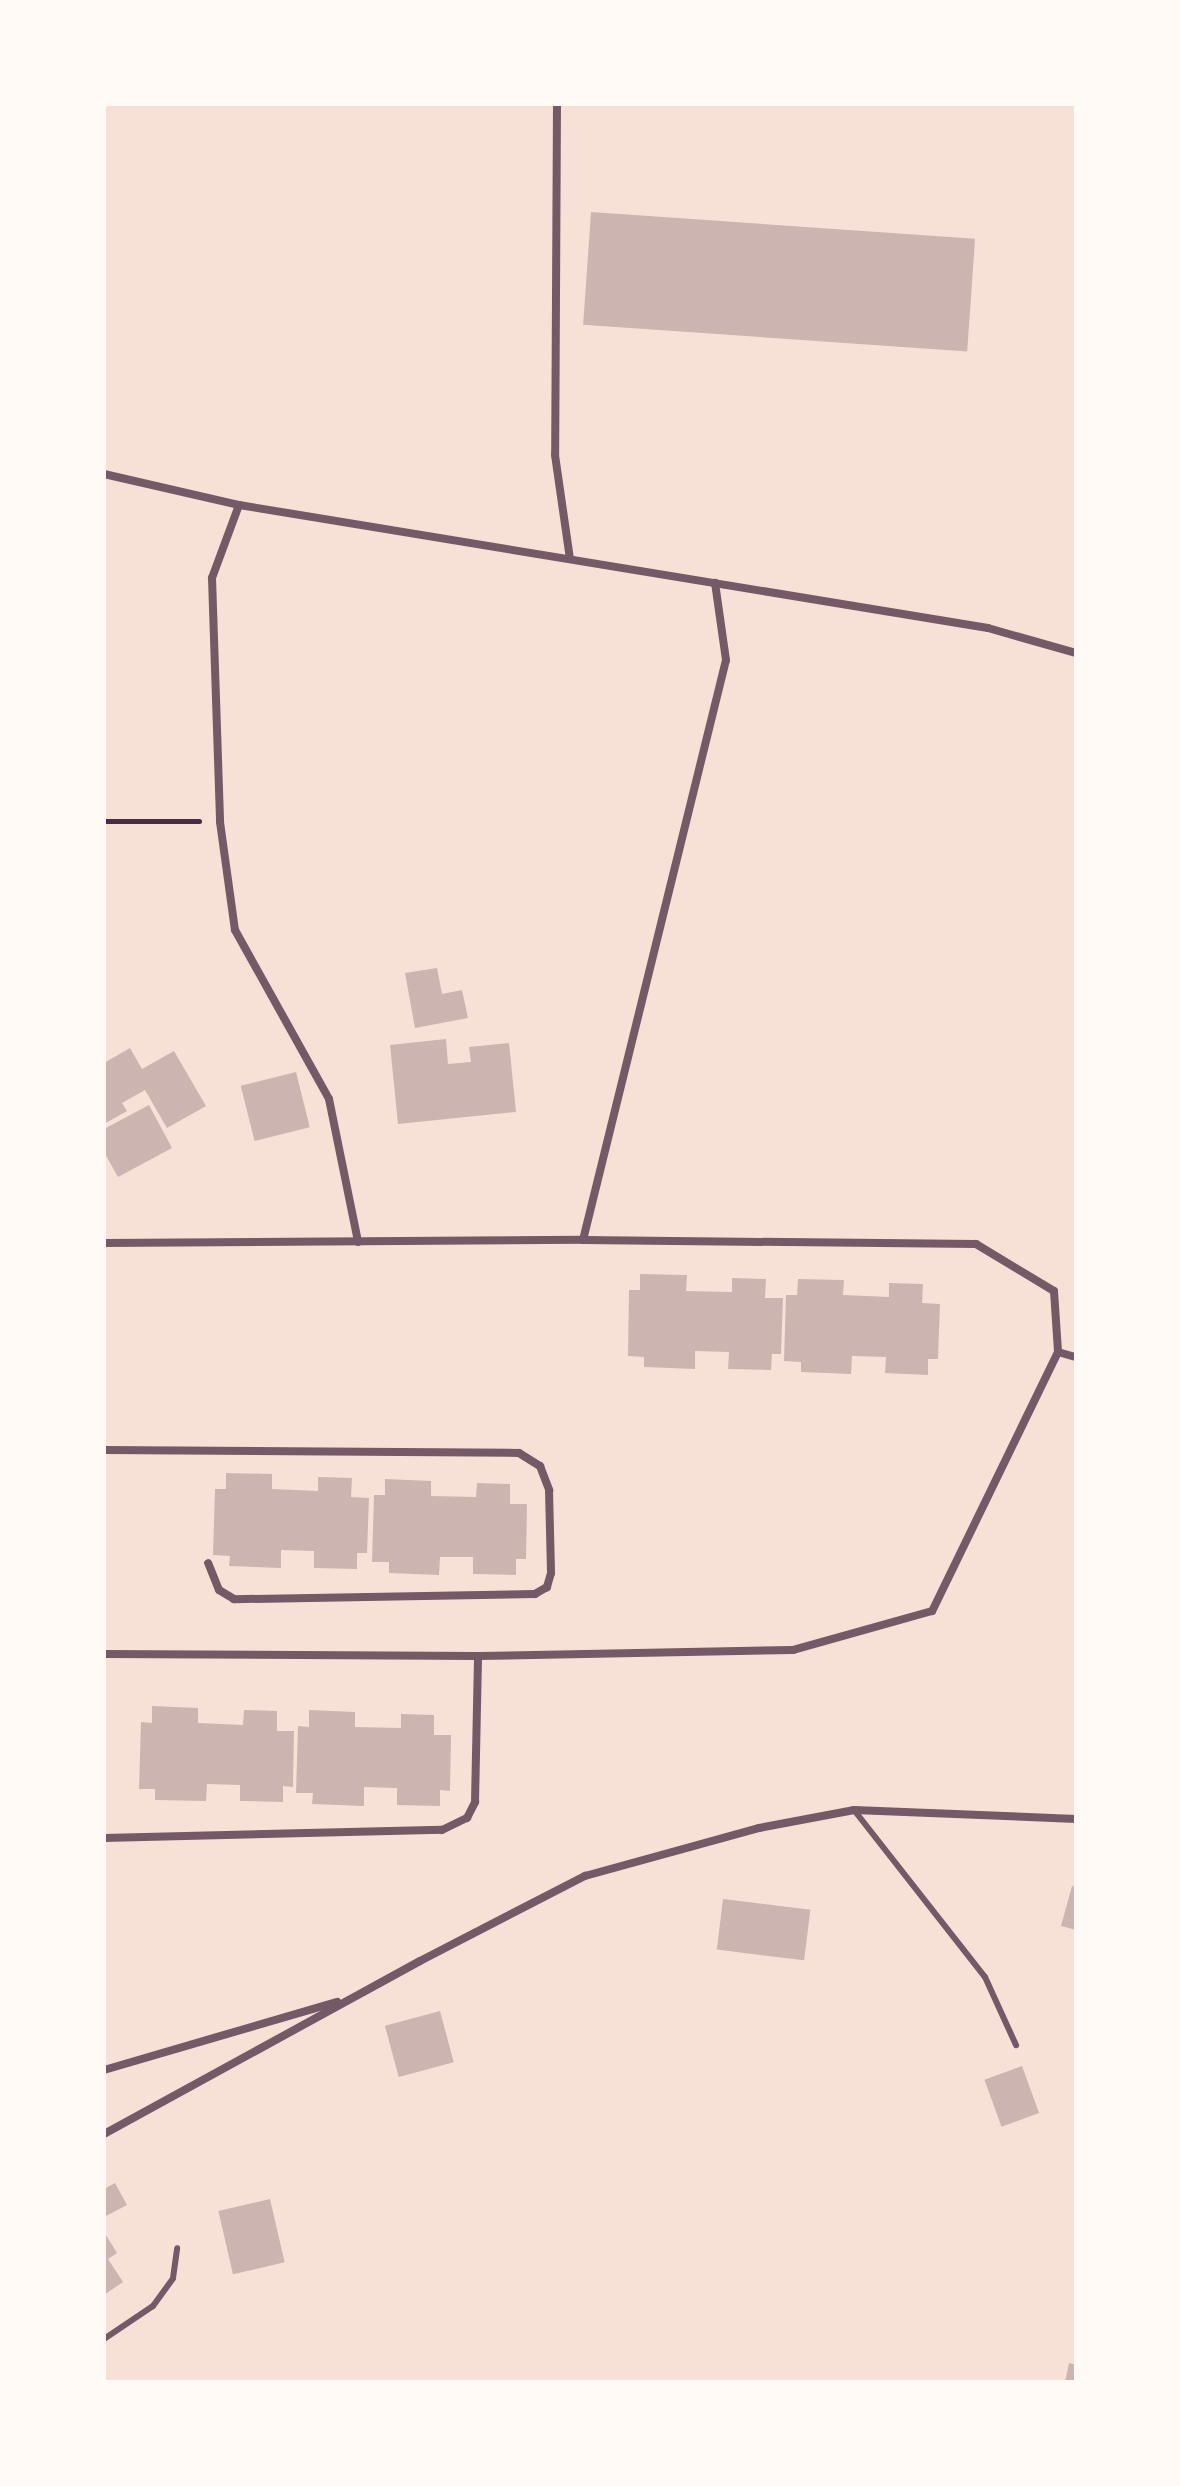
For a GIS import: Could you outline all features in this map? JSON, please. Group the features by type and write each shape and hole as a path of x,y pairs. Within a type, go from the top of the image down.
{"street":[{"path":"557,104 555,455 570,559"},
{"path":"104,474 239,505 988,628 1076,653"},
{"path":"239,505 212,578 220,822 235,930 329,1099 358,1242"},
{"path":"583,1240 726,660 715,583"},
{"path":"104,1243 583,1240 976,1244 1054,1291 1058,1352 932,1611 793,1650 478,1656 104,1654"},
{"path":"1058,1352 1076,1357"},
{"path":"104,1450 519,1453 540,1466 549,1490 551,1573 547,1587 535,1594 234,1599 219,1590 208,1563"},
{"path":"104,1838 442,1830 467,1818 475,1802 478,1656"},
{"path":"104,2134 353,1997 585,1876 759,1828 854,1810 1076,1819"},
{"path":"104,2070 353,1997"}],"lane":[{"path":"854,1810 985,1977 1016,2045"},
{"path":"104,2339 153,2306 173,2278 177,2248"}],"path":[{"path":"104,821 220,822"}],"building":[{"path":"591,212 975,239 967,352 583,325"},
{"path":"437,968 442,994 462,990 468,1018 415,1028 405,973"},
{"path":"446,1039 448,1064 471,1062 469,1047 509,1043 516,1112 398,1124 390,1045"},
{"path":"130,1048 142,1069 174,1051 206,1106 167,1128 145,1090 122,1103 127,1111 104,1124 104,1063"},
{"path":"296,1072 310,1127 254,1141 241,1086"},
{"path":"149,1105 172,1148 118,1177 104,1152 104,1129"},
{"path":"640,1274 687,1275 686,1291 732,1292 732,1278 766,1279 765,1298 783,1298 781,1354 772,1354 771,1370 728,1369 729,1352 695,1351 695,1369 644,1367 644,1357 628,1356 629,1290 640,1290"},
{"path":"798,1279 844,1280 843,1295 889,1297 889,1283 923,1284 922,1303 940,1304 938,1359 928,1359 928,1375 885,1373 886,1357 852,1356 851,1374 801,1372 801,1362 784,1361 786,1295 797,1295"},
{"path":"226,1473 272,1474 272,1489 318,1491 318,1477 352,1478 351,1497 369,1498 367,1553 357,1553 357,1569 314,1568 314,1551 281,1550 281,1568 229,1566 230,1556 213,1555 215,1489 226,1489"},
{"path":"385,1479 431,1481 431,1496 476,1497 477,1483 510,1484 510,1504 527,1504 526,1559 516,1559 516,1575 473,1574 473,1557 440,1557 439,1575 389,1573 389,1562 372,1562 374,1495 385,1495"},
{"path":"152,1706 198,1708 198,1723 243,1725 244,1710 277,1711 277,1731 294,1731 293,1787 283,1786 283,1802 240,1801 240,1785 207,1784 206,1801 155,1800 155,1789 139,1789 141,1722 152,1723"},
{"path":"309,1710 355,1712 355,1727 401,1728 401,1714 434,1715 434,1735 451,1735 450,1791 440,1790 440,1806 397,1805 397,1788 364,1787 364,1806 312,1804 313,1793 296,1793 298,1726 309,1727"},
{"path":"1072,1886 1076,1887 1076,1930 1061,1926"},
{"path":"723,1899 810,1910 804,1960 717,1950"},
{"path":"440,2011 454,2062 399,2077 385,2026"},
{"path":"1022,2066 1039,2113 1002,2127 984,2080"},
{"path":"115,2183 127,2205 104,2217 104,2189"},
{"path":"270,2199 285,2262 233,2274 218,2211"},
{"path":"104,2232 117,2253 108,2259 123,2282 104,2295"},
{"path":"1069,2363 1076,2365 1076,2382 1065,2382"}]}
